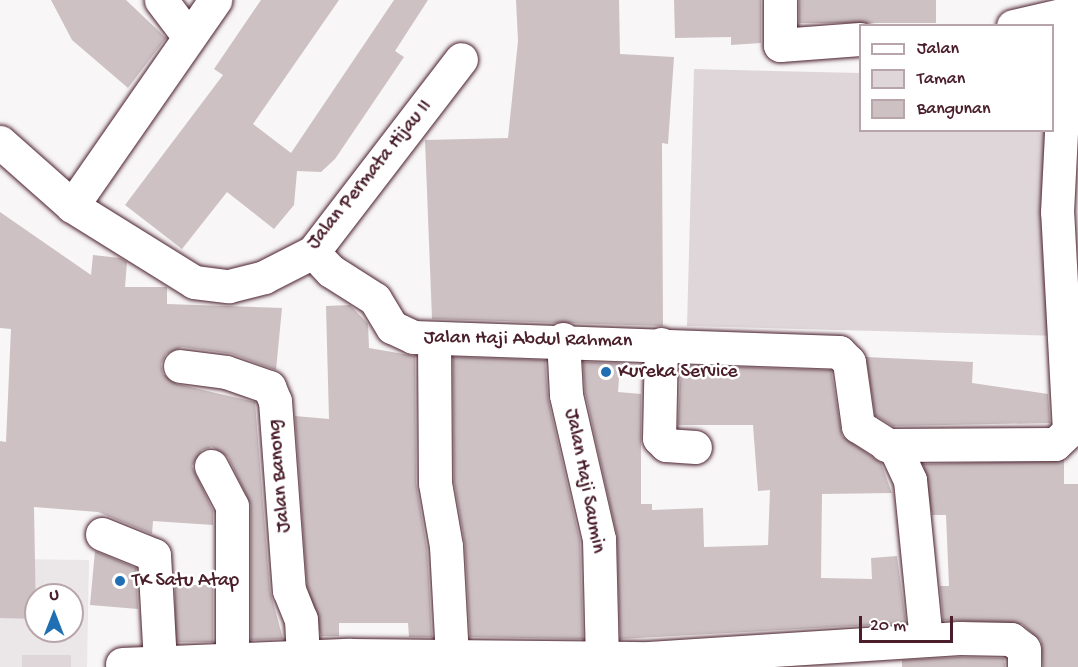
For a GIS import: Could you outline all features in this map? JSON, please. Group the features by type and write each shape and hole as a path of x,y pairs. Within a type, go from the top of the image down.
{"street":[{"path":"161,0 189,37"},
{"path":"72,206 215,0"},
{"path":"780,0 780,45 859,39"},
{"path":"886,445 1055,444 1069,431 1057,212 1073,14 1023,24"},
{"name":"Jalan Permata Hijau II","path":"0,141 72,206 194,282 229,286 264,277 313,252 461,59"},
{"name":"Jalan Haji Abdul Rahman","path":"313,252 331,271 375,299 402,334 434,340 563,339 839,352 849,362 858,426 886,445"},
{"name":"Jalan Haji Saumin","path":"563,339 566,395 599,539 602,658"},
{"path":"434,340 435,483 446,546 452,657"},
{"path":"666,344 659,438 666,445 695,447"},
{"name":"Jalan Banong","path":"180,366 226,372 269,387 275,401 289,590 301,619 285,660"},
{"path":"886,445 896,450 910,480 926,639"},
{"path":"211,466 232,506 232,660"},
{"path":"102,534 154,555 160,662"},
{"path":"122,664 452,657 551,662 602,658 883,654 926,639 1011,639 1024,649 1024,667"}],"shaded area":[{"path":"0,559 89,560 87,667 0,667"}],"green space":[{"path":"694,69 859,73 859,132 1052,132 1061,336 687,326"},
{"path":"22,655 71,655 71,667 22,667"}],"building":[{"path":"51,0 126,0 166,38 128,88 72,40"},
{"path":"261,0 339,0 253,124 291,153 394,0 428,0 395,51 404,57 335,159 321,172 297,171 294,205 274,229 227,192 182,249 125,205 223,75 214,69"},
{"path":"516,0 619,0 620,54 674,57 668,144 662,143 663,326 432,319 425,140 508,138 518,41"},
{"path":"674,0 761,0 761,43 731,45 731,37 675,38"},
{"path":"799,0 936,0 936,23 799,23"},
{"path":"0,212 91,275 93,255 120,258 127,262 125,287 167,287 167,304 282,308 276,370 232,354 182,347 166,354 161,364 163,374 177,384 255,402 270,591 283,639 251,640 251,505 228,457 212,447 202,450 192,466 213,511 213,525 153,521 152,534 98,512 34,507 35,583 24,583 24,619 0,618 0,441 6,442 11,329 0,328"},
{"path":"350,305 368,324 369,348 415,356 416,483 427,548 432,637 409,637 408,623 339,623 339,636 321,636 307,586 295,416 329,419 326,306"},
{"path":"453,357 545,360 548,399 580,541 583,639 470,637 465,545 454,481"},
{"path":"866,357 973,362 972,383 1048,394 1050,423 893,426 875,415"},
{"path":"583,362 620,363 618,392 641,394 641,504 652,504 652,510 703,508 704,547 768,545 770,490 758,491 753,425 678,425 681,365 831,370 842,436 881,463 892,493 822,494 821,578 872,579 871,558 897,556 906,623 620,639 617,535 585,392"},
{"path":"1064,460 1064,484 1078,484 1078,667 1043,667 1041,641 1022,624 943,620 940,586 949,586 946,515 932,515 923,464"},
{"name":"TK Satu Atap","path":"95,551 136,568 138,609 90,605"},
{"path":"175,585 213,585 213,642 175,642"},
{"path":"959,657 1004,658 1005,667 902,667 902,660"}],"place":[{"name":"Kureka Service","path":"606,372"},
{"name":"TK Satu Atap","path":"120,581"}]}
